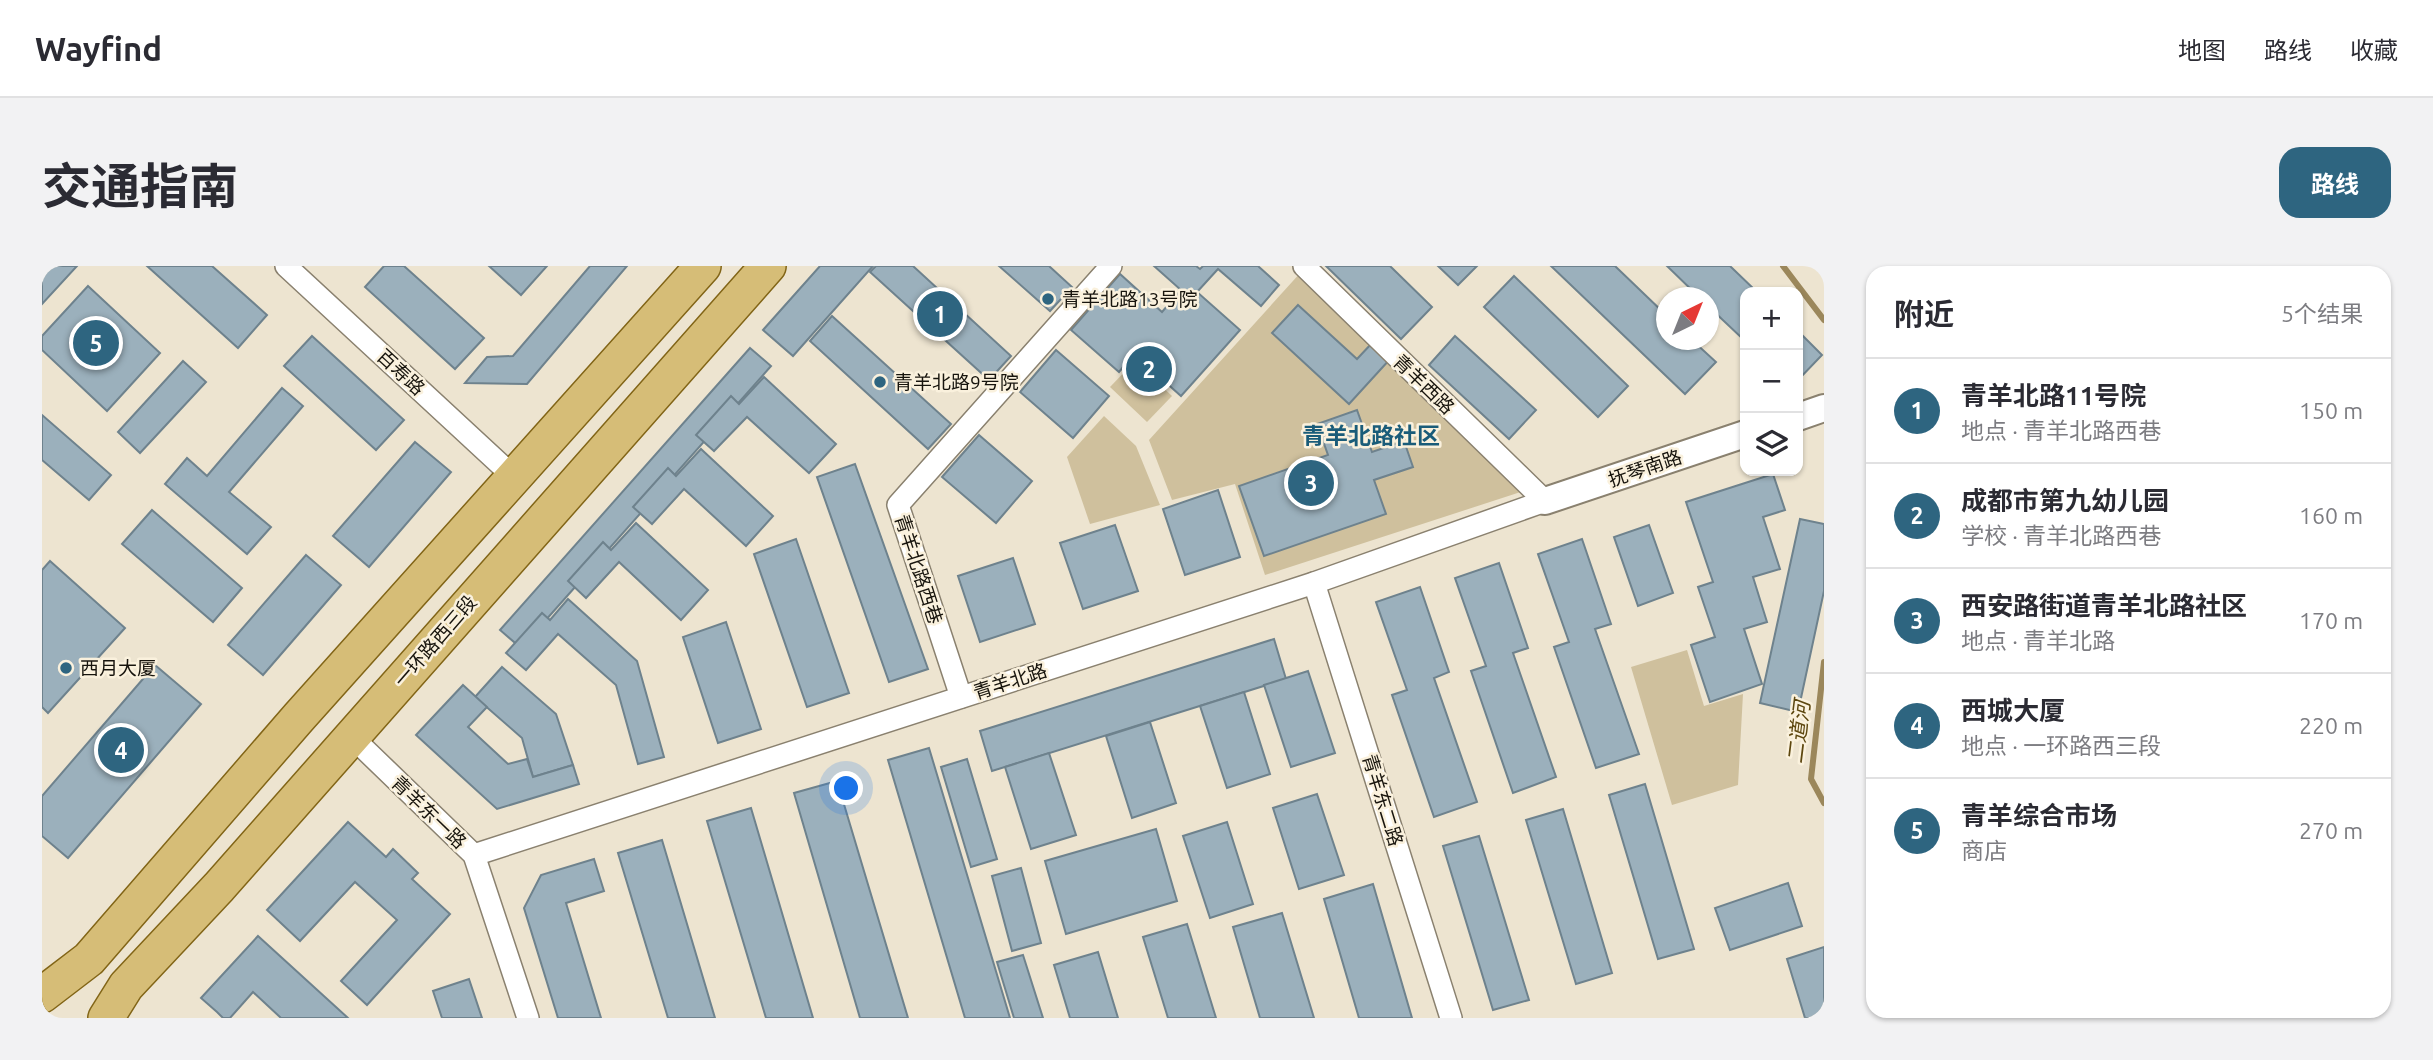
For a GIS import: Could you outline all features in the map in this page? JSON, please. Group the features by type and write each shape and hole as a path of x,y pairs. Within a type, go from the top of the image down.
{"main road":[{"path":"46,1018 89,960 299,717 703,266"},
{"name":"一环路西三段","path":"106,1018 125,986 214,893 768,266"},
{"path":"42,995 89,960"},
{"path":"96,1018 125,986"}],"street":[{"name":"百寿路","path":"286,266 515,478"},
{"name":"青羊北路西巷","path":"961,698 898,505 1111,266"},
{"name":"青羊西路","path":"1304,266 1545,501"},
{"path":"1803,415 1824,408"},
{"name":"抚琴南路","path":"1545,501 1740,436"},
{"name":"青羊北路","path":"474,855 1314,583 1545,501"},
{"name":"青羊东二路","path":"1314,583 1451,1018"},
{"name":"青羊东一路","path":"351,736 474,855 528,1018"}],"shaded area":[{"path":"1302,271 1527,490 1265,575 1235,484 1172,500 1149,440"},
{"path":"1135,361 1172,396 1147,422 1110,387"},
{"path":"1104,416 1136,446 1160,505 1090,524 1067,457"},
{"path":"1687,650 1704,706 1743,694 1738,785 1672,805 1631,667"}],"building":[{"path":"42,266 77,266 42,304"},
{"path":"147,266 212,266 267,315 238,348"},
{"path":"384,266 404,266 484,338 455,369 365,287"},
{"path":"489,266 547,266 521,295"},
{"path":"590,266 627,266 527,384 465,383 487,357 513,356"},
{"path":"820,266 873,266 793,356 763,330"},
{"path":"876,266 913,266 1011,356 989,380 870,272"},
{"name":"青羊北路13号院","path":"999,266 1049,266 1072,287 1050,311"},
{"path":"1154,266 1196,266 1200,269 1203,266 1258,266 1279,285 1261,306 1218,269 1197,292 1240,330 1181,396 1134,354 1119,372 1071,330 1120,274 1162,312 1181,290"},
{"path":"1326,266 1390,266 1432,307 1401,339"},
{"path":"1438,266 1477,266 1458,285"},
{"path":"1551,266 1615,266 1656,305 1656,350 1703,350 1716,362 1685,394"},
{"path":"1667,266 1730,266 1752,287 1740,287 1740,336 1719,316 1719,287 1689,287"},
{"path":"1514,276 1628,386 1598,417 1484,307"},
{"path":"88,286 160,353 107,411 42,350 42,336"},
{"path":"1298,305 1357,359 1373,342 1391,358 1349,404 1272,333"},
{"name":"青羊北路9号院","path":"832,316 951,424 928,449 810,341"},
{"path":"312,336 404,420 376,450 284,366"},
{"path":"1455,336 1536,410 1509,439 1429,365"},
{"path":"1803,336 1822,355 1803,375"},
{"path":"750,348 771,366 521,648 500,630"},
{"path":"1056,350 1109,396 1073,438 1020,392"},
{"path":"183,361 206,382 140,453 118,432"},
{"path":"764,377 836,444 809,473 747,417 714,451 696,435 731,396 739,404"},
{"path":"282,388 303,406 229,492 271,527 247,554 165,484 187,458 207,476"},
{"path":"1357,410 1372,452 1404,441 1413,467 1374,480 1386,514 1264,556 1239,486 1328,455 1317,424"},
{"path":"42,415 111,475 89,500 42,460"},
{"path":"979,435 1032,481 996,523 942,477"},
{"path":"415,442 451,472 369,567 333,536"},
{"path":"701,449 773,516 746,546 684,489 652,524 633,507 668,468 676,476"},
{"path":"855,464 928,669 889,682 817,477"},
{"path":"1774,476 1785,510 1763,517 1780,569 1753,577 1767,622 1744,629 1762,684 1710,702 1691,645 1715,637 1698,587 1713,582 1686,502"},
{"path":"1218,490 1240,557 1185,575 1163,509"},
{"path":"152,510 242,588 213,622 122,544"},
{"path":"1800,519 1824,524 1824,591 1798,712 1760,703"},
{"path":"636,523 708,590 681,620 619,562 586,598 568,581 603,542 611,550"},
{"path":"1115,525 1138,591 1083,609 1060,543"},
{"path":"1649,525 1673,593 1638,606 1614,537"},
{"path":"796,539 849,693 807,707 754,554"},
{"path":"1582,539 1611,624 1595,629 1639,754 1596,768 1554,647 1569,642 1538,554"},
{"path":"306,555 341,585 263,675 228,645"},
{"path":"1013,558 1035,624 980,642 958,576"},
{"name":"西月大厦","path":"50,561 125,628 48,713 42,707 42,570"},
{"path":"1499,563 1528,648 1513,653 1556,777 1513,793 1471,671 1486,666 1455,578"},
{"path":"1420,587 1449,672 1434,678 1477,802 1434,817 1392,695 1407,690 1376,602"},
{"path":"568,599 637,661 664,757 638,764 616,685 558,634 526,670 506,653 542,613 550,620"},
{"path":"726,622 761,729 718,743 683,637"},
{"path":"1274,639 1286,679 992,771 980,731"},
{"path":"155,665 201,704 68,858 42,836 42,796"},
{"path":"502,667 556,714 573,765 533,777 522,738 475,697"},
{"path":"1308,671 1335,753 1291,767 1264,685"},
{"path":"463,685 487,707 468,727 508,764 527,759 533,777 573,765 579,784 497,809 416,735"},
{"path":"1244,692 1270,774 1227,788 1200,706"},
{"path":"1150,722 1176,803 1132,818 1106,736"},
{"path":"929,748 1010,1018 965,1018 888,760"},
{"path":"1049,753 1076,835 1031,849 1005,767"},
{"path":"967,759 997,859 971,867 941,767"},
{"path":"837,781 908,1018 860,1018 794,793"},
{"path":"1645,784 1694,949 1658,959 1609,795"},
{"path":"1317,794 1344,875 1299,889 1273,808"},
{"path":"751,808 813,1018 766,1018 707,821"},
{"path":"1563,809 1612,973 1576,984 1526,820"},
{"path":"348,822 386,857 393,849 418,873 412,879 450,914 367,1005 341,981 397,920 355,882 300,941 267,910"},
{"path":"1227,822 1253,904 1210,918 1183,836"},
{"path":"1156,829 1177,901 1066,934 1045,861"},
{"path":"1479,836 1529,1000 1493,1010 1443,846"},
{"path":"662,840 715,1018 668,1018 618,853"},
{"path":"594,859 604,891 566,903 601,1018 558,1018 524,908 541,875"},
{"path":"1021,868 1041,943 1012,951 992,876"},
{"path":"1788,883 1802,926 1730,950 1715,908"},
{"path":"1373,884 1412,1018 1359,1018 1324,899"},
{"path":"1282,913 1314,1018 1260,1018 1233,927"},
{"path":"1187,924 1216,1018 1168,1018 1143,937"},
{"path":"258,936 348,1018 281,1018 253,992 230,1018 223,1018 201,998"},
{"path":"1824,947 1824,1018 1805,1018 1787,959"},
{"path":"1098,952 1118,1018 1070,1018 1054,965"},
{"path":"1023,955 1043,1018 1014,1018 997,962"},
{"path":"469,979 482,1018 442,1018 433,991"}],"waterway":[{"name":"二道河","path":"1783,266 1824,320"},
{"name":"二道河","path":"1824,662 1811,779 1824,803"}],"place":[{"name":"青羊北路13号院","path":"1048,299"},
{"name":"青羊北路11号院","path":"940,314"},
{"name":"青羊综合市场","path":"96,343"},
{"name":"成都市第九幼儿园","path":"1149,369"},
{"name":"青羊北路9号院","path":"880,382"},
{"name":"西安路街道青羊北路社区","path":"1311,483"},
{"name":"西月大厦","path":"66,668"},
{"name":"西城大厦","path":"121,750"}],"district":[{"name":"青羊北路社区","path":"1371,435"}]}
